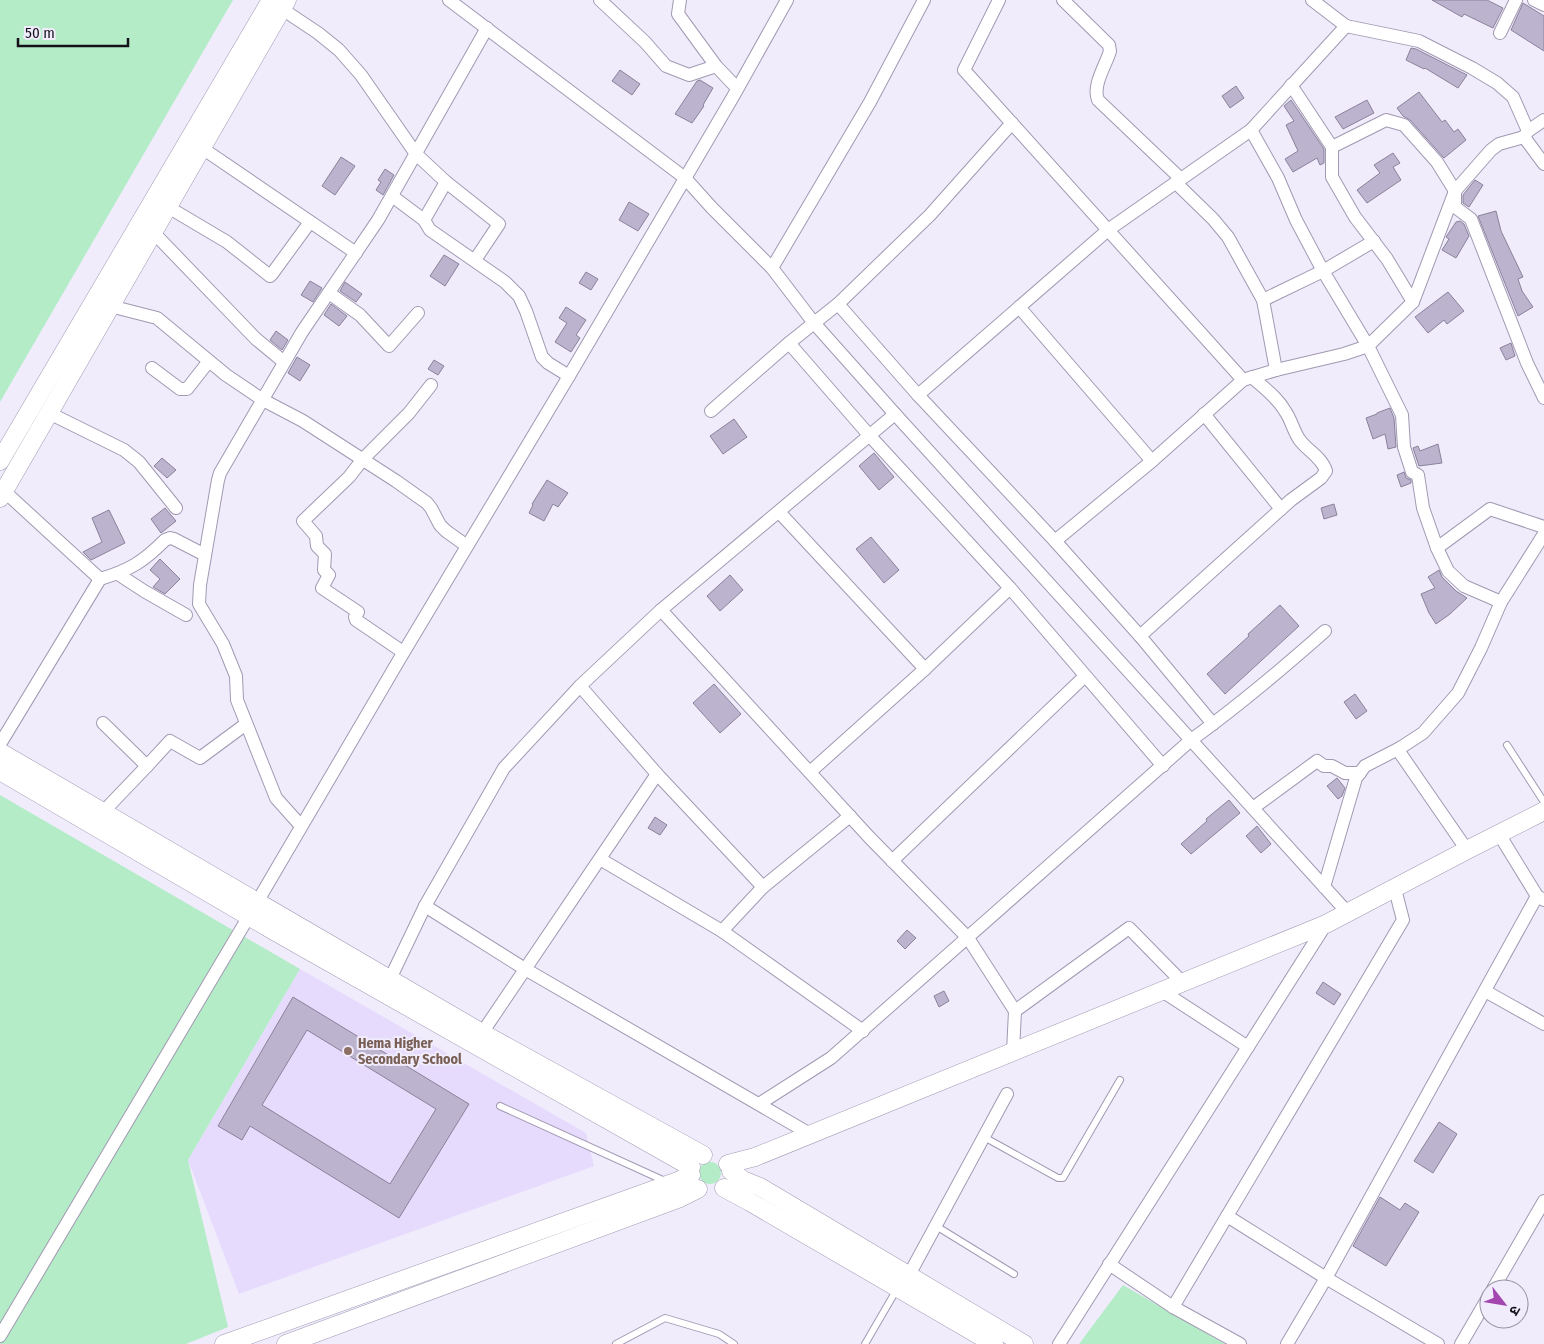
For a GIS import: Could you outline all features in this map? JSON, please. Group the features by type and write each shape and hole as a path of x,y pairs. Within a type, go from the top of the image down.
{"street":[{"path":"449,0 685,178 772,268 814,323 895,414 1348,913"},
{"path":"600,0 645,42 666,66 690,75 716,66"},
{"path":"680,0 678,14 716,66 737,88"},
{"path":"0,1336 403,652 569,376 787,0"},
{"path":"772,268 870,102 924,0"},
{"path":"999,0 964,70 1108,230 1248,379 1279,401 1298,438 1324,464 1326,471 1321,478 1281,508 1140,636"},
{"path":"1063,0 1109,45 1110,50 1096,88 1098,100 1178,181 1228,237 1263,300 1276,370"},
{"path":"1500,33 1516,0"},
{"path":"1534,0 1544,5"},
{"path":"1317,1 1346,26 1419,41 1497,83 1513,97 1526,134 1543,159"},
{"path":"100,579 2,495 202,148 280,3"},
{"path":"280,3 339,50 360,75 416,154 446,182 499,224 475,260"},
{"path":"0,461 280,3"},
{"path":"918,395 1108,230 1242,136 1346,26"},
{"path":"301,826 276,798 237,700 236,676 223,644 199,604 200,585 220,473 284,362 378,220 487,28"},
{"path":"1290,85 1332,147 1332,177 1355,217 1387,259 1413,302"},
{"path":"1332,147 1386,120 1404,126 1437,162 1455,190 1455,207 1471,219 1527,363 1544,398"},
{"path":"1055,541 1248,379 1368,346 1413,302 1455,190 1495,147 1526,134 1544,120"},
{"path":"711,411 789,343 838,304 930,215 1012,123"},
{"path":"1242,136 1278,178 1317,274 1368,346 1402,415 1404,447 1412,472 1418,475 1424,508 1437,548 1448,571 1464,586 1501,602"},
{"path":"202,148 356,253"},
{"path":"424,220 446,182"},
{"path":"392,196 424,220 430,230 505,282 519,296 542,357 569,376"},
{"path":"168,207 227,242 270,276 310,222"},
{"path":"153,232 256,340 284,362"},
{"path":"1263,300 1317,274 1374,242"},
{"path":"329,293 360,315 389,346 418,313"},
{"path":"838,304 918,395 1055,541 1140,636 1213,724"},
{"path":"110,306 157,318 226,375 263,400 303,420 426,503 446,531 467,546"},
{"path":"1019,307 1152,461"},
{"path":"789,343 869,435 1010,588 1163,766"},
{"path":"152,368 180,390 184,390 187,389 209,361"},
{"path":"403,652 356,620 357,611 322,588 329,575 324,570 325,554 317,546 316,536 304,523 304,520 349,477 363,459 409,413 431,385"},
{"path":"49,414 124,450 139,462 176,508"},
{"path":"390,979 425,906 504,768 580,686 661,610 895,414"},
{"path":"1204,414 1281,508"},
{"path":"1437,548 1490,509 1544,527"},
{"path":"779,512 925,669"},
{"path":"1324,887 1356,778 1365,766 1400,748 1423,732 1458,693 1481,648 1501,602 1544,534"},
{"path":"0,744 100,579 118,574 138,564 165,540 170,538 205,555"},
{"path":"118,574 186,615"},
{"path":"810,772 925,669 1010,588"},
{"path":"661,610 892,861 968,938 1015,1012 1013,1052"},
{"path":"759,1104 831,1058 1191,740 1324,632"},
{"path":"892,861 1085,676"},
{"path":"580,686 657,774 763,887"},
{"path":"103,723 147,766"},
{"path":"103,812 170,741 200,758 246,724"},
{"path":"1400,748 1400,753 1467,850"},
{"path":"0,752 103,812 253,909 696,1171"},
{"path":"1253,808 1317,761 1324,766 1332,766 1345,773 1360,773"},
{"path":"0,771 253,909 390,979 482,1033 696,1171 705,1192 712,1193 724,1188 730,1179 730,1167"},
{"path":"482,1033 657,774"},
{"path":"730,1167 1326,924 1544,811"},
{"path":"722,931 763,887 850,816"},
{"path":"1286,1344 1326,1278 1485,991 1541,898 1498,834"},
{"path":"600,859 722,931 863,1031"},
{"path":"1173,1306 1403,920 1394,888"},
{"path":"425,906 525,969 810,1134"},
{"path":"1059,1344 1326,924"},
{"path":"1015,1012 1129,928 1183,982"},
{"path":"1162,991 1248,1047"},
{"path":"1485,991 1544,1024"},
{"path":"903,1282 936,1226 1007,1094"},
{"path":"286,1344 680,1198 709,1153 723,1158 743,1180 760,1187 994,1344"},
{"path":"224,1344 678,1181 696,1171"},
{"path":"724,1188 1024,1344"},
{"path":"1499,1279 1544,1201"},
{"path":"1227,1216 1326,1278 1438,1344"},
{"path":"1109,1264 1173,1306 1240,1344"},
{"path":"1461,1344 1479,1313"}],"lane":[{"path":"1507,745 1544,802"},
{"path":"984,1137 1058,1178 1063,1178 1120,1080"},
{"path":"500,1106 670,1183"},
{"path":"936,1226 1014,1274"},
{"path":"865,1344 903,1282"},
{"path":"616,1344 665,1318 719,1334 734,1344"}],"shaded area":[{"name":"Hema Higher Secondary School","path":"300,969 586,1133 594,1166 239,1294 188,1160"}],"green space":[{"path":"0,0 233,0 0,402"},
{"path":"0,795 300,969 188,1160 228,1327 186,1344 0,1344"},
{"path":"710,1162 718,1165 721,1173 718,1181 710,1184 702,1181 699,1173 702,1165"},
{"path":"1123,1285 1225,1344 1079,1344"}],"building":[{"path":"1432,0 1487,0 1503,8 1493,28 1464,14 1462,17"},
{"path":"1523,3 1544,16 1544,51 1511,30"},
{"path":"1411,48 1467,75 1458,88 1425,68 1406,60"},
{"path":"620,70 640,84 632,95 612,81"},
{"path":"700,80 713,88 704,106 692,123 675,114 697,81"},
{"path":"1236,86 1244,98 1230,108 1222,96"},
{"path":"1419,92 1442,122 1445,120 1454,132 1458,129 1466,140 1444,158 1397,108"},
{"path":"1291,100 1324,149 1324,163 1320,165 1317,158 1293,172 1285,159 1298,151 1286,125 1294,121 1284,106"},
{"path":"1367,100 1374,113 1343,129 1335,117"},
{"path":"1393,153 1400,163 1393,167 1401,180 1367,203 1357,190 1380,173 1374,165"},
{"path":"341,157 355,166 335,195 322,186"},
{"path":"385,169 394,175 383,195 376,190 381,182 378,180"},
{"path":"1475,180 1483,185 1469,207 1463,203 1463,195"},
{"path":"629,202 649,214 638,231 619,220"},
{"path":"1496,211 1501,231 1523,277 1518,279 1522,291 1533,307 1518,316 1478,216"},
{"path":"1460,221 1464,224 1469,236 1456,258 1442,250 1449,239 1446,237 1456,222"},
{"path":"444,255 459,264 445,286 430,276"},
{"path":"586,272 598,279 591,290 579,283"},
{"path":"310,281 322,288 313,302 301,295"},
{"path":"345,282 362,294 356,302 340,291"},
{"path":"1448,292 1464,311 1447,324 1444,320 1428,333 1415,317"},
{"path":"331,304 347,316 339,326 324,315"},
{"path":"566,307 586,320 576,335 580,338 571,352 555,342 567,323 559,318"},
{"path":"276,331 288,340 282,350 270,340"},
{"path":"1511,343 1515,356 1506,360 1500,348"},
{"path":"297,357 310,365 300,381 288,373"},
{"path":"434,360 444,366 438,375 428,369"},
{"path":"1390,408 1394,418 1396,447 1388,449 1385,434 1373,439 1366,418"},
{"path":"734,419 747,437 723,454 710,436"},
{"path":"1438,444 1442,463 1419,466 1413,448 1418,446 1420,451"},
{"path":"874,453 894,477 879,490 859,466"},
{"path":"162,458 176,470 167,478 154,466"},
{"path":"1404,472 1406,478 1411,480 1411,483 1401,487 1397,475"},
{"path":"547,480 568,493 558,507 553,504 544,521 529,513 532,504"},
{"path":"1334,504 1337,515 1324,519 1321,508"},
{"path":"165,508 176,521 161,533 151,519"},
{"path":"109,510 125,543 91,560 83,552 102,542 92,518"},
{"path":"871,537 899,570 884,583 856,549"},
{"path":"160,559 180,579 165,594 153,587 160,579 150,570"},
{"path":"1439,570 1442,577 1456,591 1467,598 1436,624 1421,594 1435,588 1428,577"},
{"path":"730,575 743,590 720,611 707,596"},
{"path":"1280,605 1299,626 1225,694 1207,674"},
{"path":"714,684 741,714 720,733 693,703"},
{"path":"1355,694 1367,711 1356,719 1344,702"},
{"path":"1337,778 1345,788 1342,796 1338,799 1327,786"},
{"path":"1229,800 1240,813 1191,854 1181,844 1207,821 1206,819"},
{"path":"655,817 667,825 660,835 648,828"},
{"path":"1257,826 1271,844 1261,853 1246,836"},
{"path":"907,930 916,938 905,949 897,941"},
{"path":"1323,982 1341,994 1334,1005 1316,993"},
{"path":"944,991 949,1001 939,1007 934,996"},
{"path":"293,997 469,1104 399,1218 250,1126 242,1140 218,1126","holes":["307,1030 436,1109 390,1184 262,1105"]},
{"path":"1439,1122 1457,1134 1433,1173 1414,1161"},
{"path":"1380,1197 1400,1210 1405,1203 1419,1212 1386,1266 1353,1246"}],"place":[{"name":"Hema Higher Secondary School","path":"348,1051"}]}
